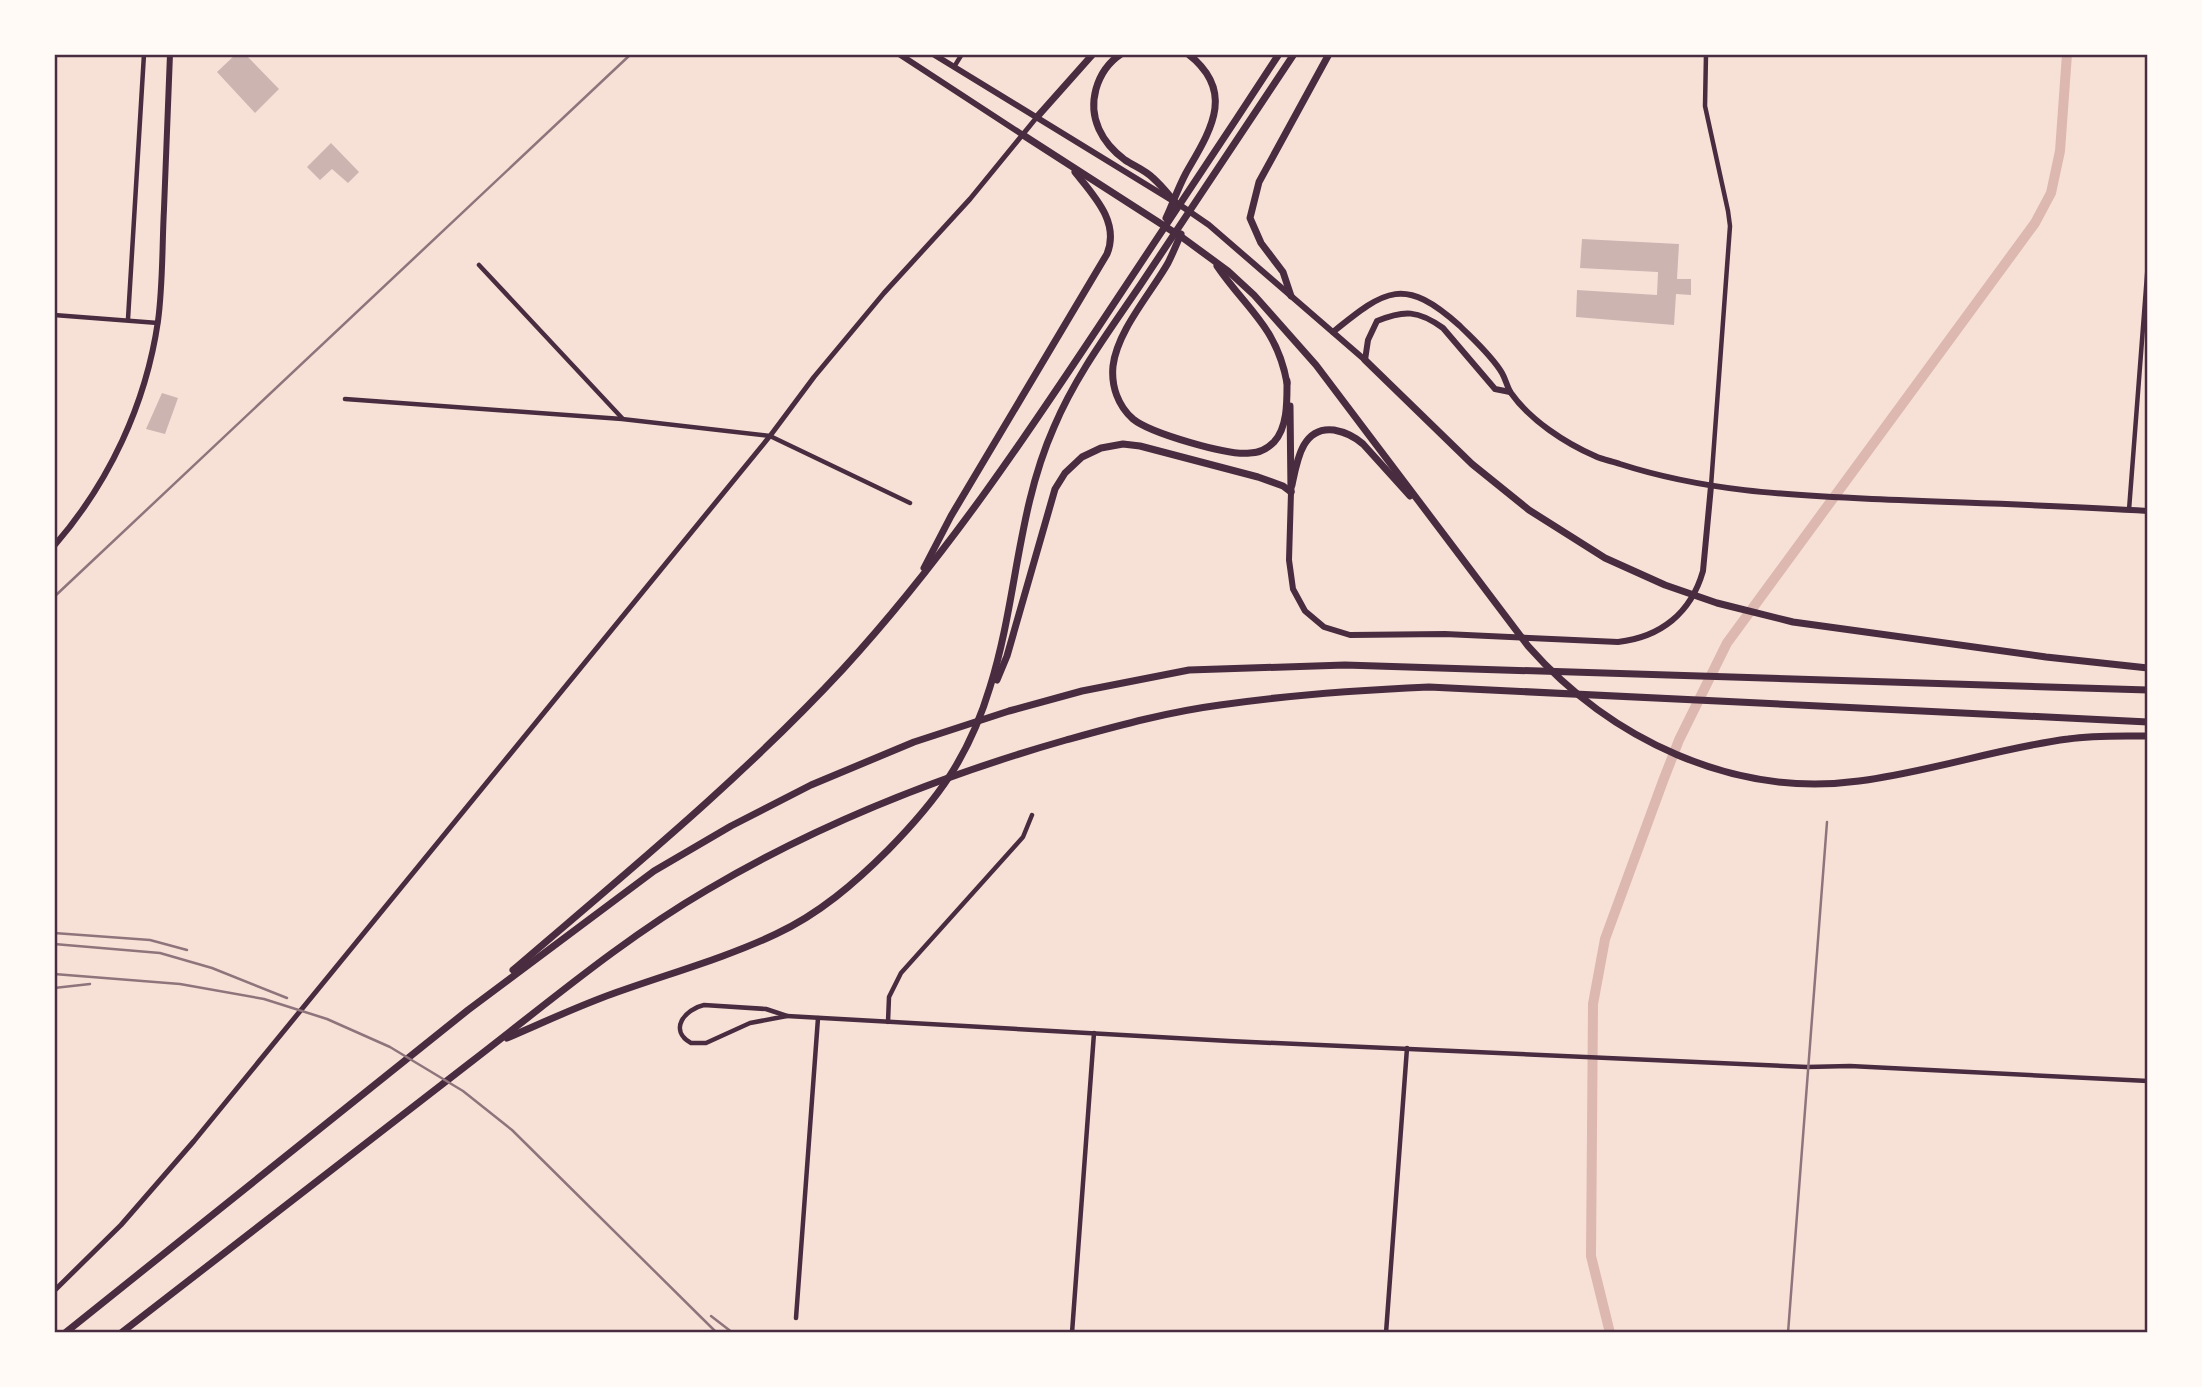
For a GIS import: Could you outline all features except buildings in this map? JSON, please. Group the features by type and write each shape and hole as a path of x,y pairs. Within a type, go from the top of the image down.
{"highway":[{"path":"1037,117 1093,54"},
{"path":"1121,54 1108,66 1098,82 1094,106 1097,127 1102,138 1115,152 1152,177 1175,202"},
{"path":"1156,241 1185,175 1208,135 1216,106 1215,93 1208,75 1188,54"},
{"path":"468,1010 663,843 761,752 842,669 916,584 968,517 1065,378 1279,54"},
{"path":"989,695 1002,645 1028,503 1046,444 1063,407 1083,371 1294,54"},
{"path":"1291,296 1283,272 1261,243 1251,218 1259,182 1329,54"},
{"path":"1023,135 1164,225 1228,271 1254,295 1316,365 1543,663 1603,714 1652,744 1723,771 1783,782 1849,782 2050,741 2148,736"},
{"path":"916,584 951,516 1111,244 1112,230 1107,218 1073,168"},
{"path":"1196,202 1168,261 1116,352 1113,384 1126,412 1141,425 1160,433 1248,454 1265,449 1278,437 1284,421 1287,381"},
{"path":"1214,261 1270,334 1281,358 1290,407 1291,492"},
{"path":"1366,360 1478,470 1535,515 1605,558 1665,585 1717,603 1793,622 2148,668"},
{"path":"1291,492 1297,458 1305,442 1316,431 1333,430 1363,444 1431,517"},
{"path":"496,1043 611,995 723,957 779,933 821,908 859,879 924,814 949,778 1007,656 1055,489 1065,472 1082,457 1101,448 1131,445 1258,477 1283,486 1291,492"},
{"path":"65,1333 468,1010 653,871 731,826 852,767 914,742 1009,710 1082,691 1189,670 1345,665 2148,690"},
{"path":"121,1333 496,1043 569,983 615,950 719,883 788,845 864,810 987,763 1132,722 1218,705 1371,689 1429,687 1529,691 2148,722"}],"main road":[{"path":"54,546 102,481 129,428 146,377 158,323 170,54"},
{"path":"899,54 1023,135"},
{"path":"933,54 1209,225 1366,360"},
{"path":"1334,332 1374,300 1397,294 1420,297 1441,310 1476,341 1502,373 1510,392 1545,426 1596,457 1668,479 1804,496 2148,511"},
{"path":"1366,360 1368,340 1377,321 1398,313 1410,313 1443,328 1496,389 1510,392"},
{"path":"1291,492 1289,560 1293,589 1305,611 1324,627 1350,635 1445,634 1618,642 1647,636 1672,622 1683,612 1699,584 1703,571 1711,486"}],"street":[{"path":"128,319 144,54"},
{"path":"954,67 962,54"},
{"path":"1706,54 1705,106 1730,226 1711,486"},
{"path":"54,1291 121,1225 194,1141 770,436 814,377 884,293 970,199 1037,117"},
{"path":"2129,509 2148,262"},
{"path":"479,265 622,419"},
{"path":"54,315 158,323"},
{"path":"345,399 622,419 770,436 910,503"},
{"path":"888,1022 889,997 901,973 1023,837 1032,815"},
{"path":"787,1016 766,1009 704,1005 688,1011 683,1017 680,1029 685,1040 698,1044 750,1023 787,1016 1622,1059 1807,1067 1864,1066 2148,1081"},
{"path":"796,1318 818,1018"},
{"path":"1072,1333 1094,1033"},
{"path":"1386,1333 1407,1048"}],"waterway":[{"path":"1610,1333 1591,1256 1593,1004 1605,939 1679,740 1727,643 2035,223 2051,193 2060,151 2067,54"}],"railway":[{"path":"54,597 631,54"},
{"path":"1788,1333 1827,822"},
{"path":"54,933 150,940 187,950"},
{"path":"54,944 160,953 212,968 287,998"},
{"path":"54,974 180,984 264,999 327,1019 390,1047 463,1091 512,1130 717,1333"},
{"path":"54,988 90,984"},
{"path":"711,1316 733,1333"}]}
